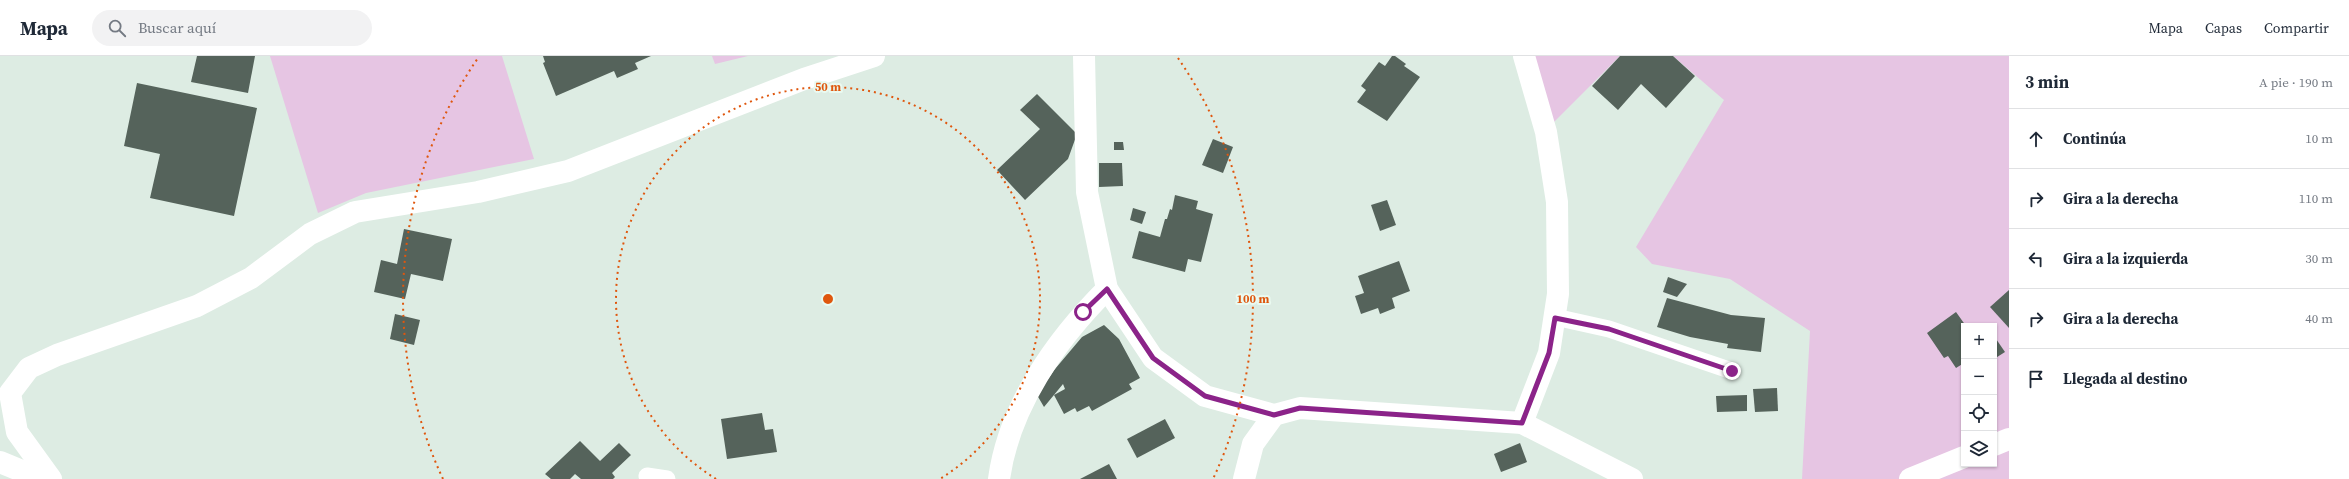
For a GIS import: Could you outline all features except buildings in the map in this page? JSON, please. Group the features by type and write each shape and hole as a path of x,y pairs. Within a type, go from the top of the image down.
{"street":[{"path":"51,479 17,432 5,396 29,368 57,355 197,306 251,278 310,234 355,212 478,192 568,171 804,79 874,56"},
{"path":"1522,423 1549,353 1558,294 1557,202 1546,132 1524,56"},
{"path":"1082,59 1087,192 1107,289 1153,358 1205,396 1274,415 1300,408 1522,423 1632,479"},
{"path":"999,479 1002,459 1019,411 1042,367 1083,312 1107,289"},
{"path":"1244,479 1253,444 1274,415"},
{"path":"1997,444 2009,439"},
{"path":"1910,479 1961,458"},
{"path":"0,462 41,479"}],"lane":[{"path":"1555,318 1609,329 1732,371"},
{"path":"647,476 667,479"}],"shaded area":[{"path":"270,56 502,56 534,159 366,193 318,213"},
{"path":"712,56 748,56 715,64"},
{"path":"1531,56 1620,56 1552,124"},
{"path":"1673,56 2009,56 2009,479 1802,479 1810,331 1730,279 1652,264 1636,247 1724,100"}],"route":[{"path":"1083,312 1107,289 1153,358 1205,396 1274,415 1300,408 1522,423 1549,353 1555,318 1609,329 1666,350 1732,371"}]}
